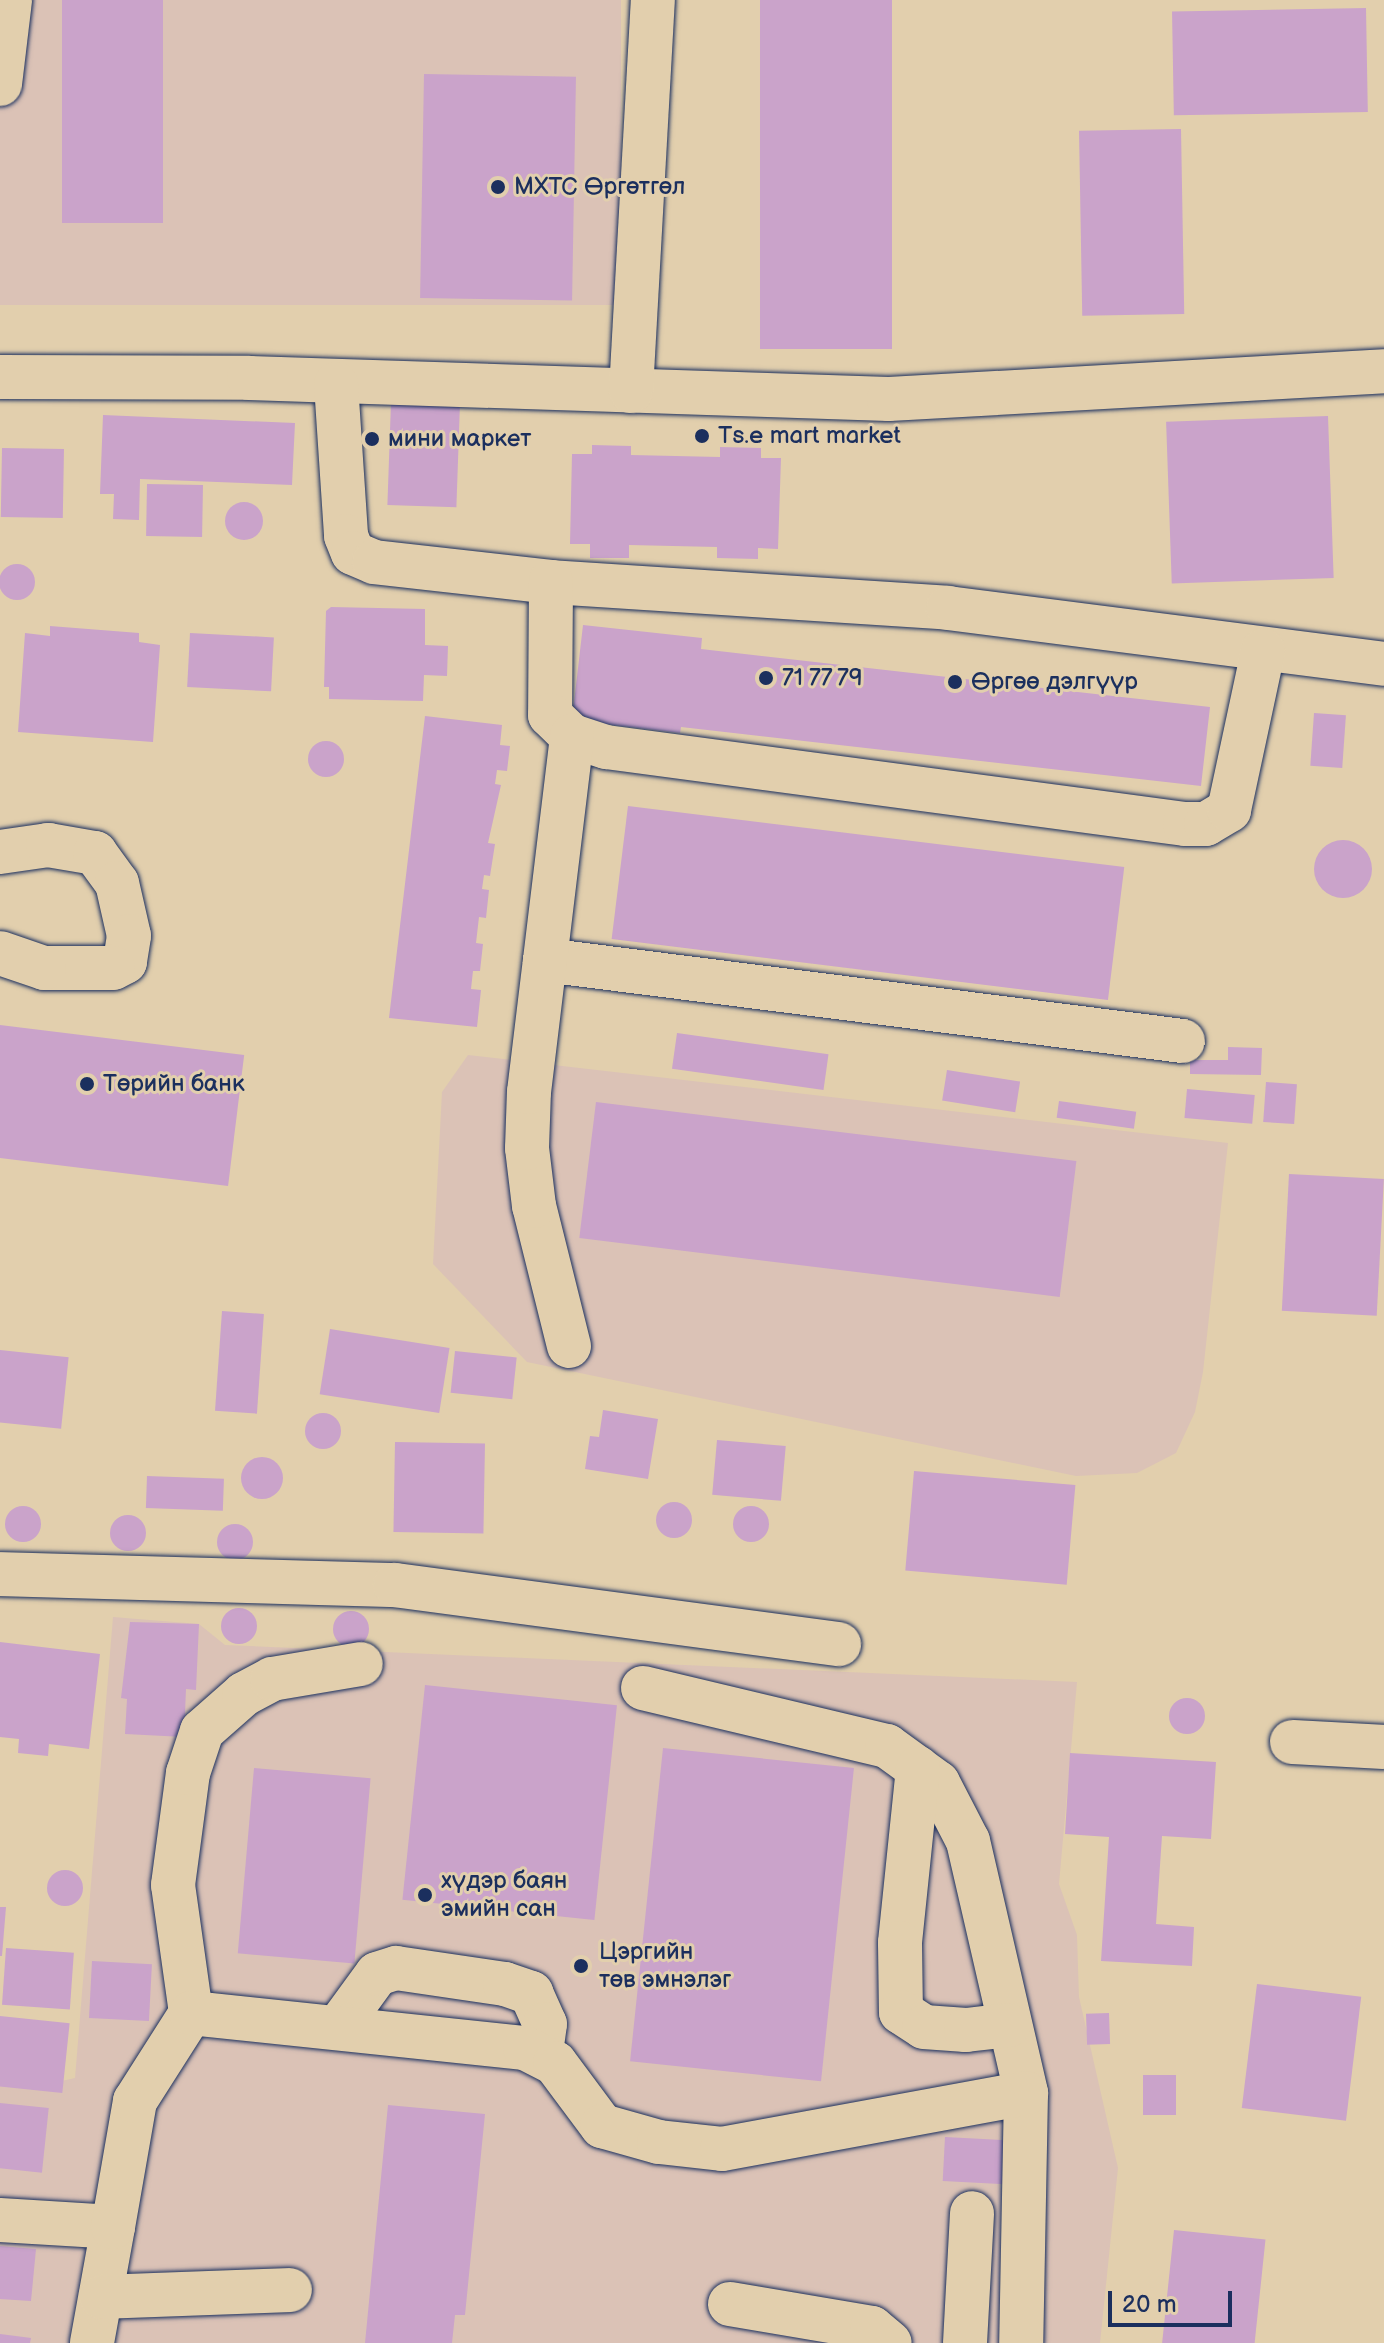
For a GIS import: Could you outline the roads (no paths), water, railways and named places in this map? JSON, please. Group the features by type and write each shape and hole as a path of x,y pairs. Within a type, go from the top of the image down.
{"street":[{"path":"0,84 10,0"},
{"path":"631,391 653,0"},
{"path":"0,377 889,399 1384,371"},
{"path":"336,384 346,536 353,553 374,562 551,582 948,608 1263,651 1384,664"},
{"path":"551,582 550,715 572,736 606,747 1206,824 1229,810 1263,651"},
{"path":"569,1346 534,1206 527,1148 545,960 572,736"},
{"path":"0,852 48,845 95,853 117,883 129,936 125,962 113,968 44,968 0,953"},
{"path":"545,960 1183,1041"},
{"path":"0,1574 395,1585 839,1644"},
{"path":"92,2343 135,2101 191,2013 173,1885 188,1773 202,1731 244,1694 272,1679 361,1664"},
{"path":"643,1688 887,1746 938,1783 968,1841 1026,2093 1021,2343"},
{"path":"1292,1742 1384,1747"},
{"path":"918,1768 900,1943 901,2012 924,2027 966,2030 1009,2025"},
{"path":"339,2026 377,1974 396,1968 505,1984 531,1993 545,2024 541,2054"},
{"path":"191,2013 339,2026 541,2054 555,2063 602,2126 659,2142 722,2149 1026,2093"},
{"path":"965,2343 972,2213"},
{"path":"0,2220 113,2227"},
{"path":"101,2297 290,2290"},
{"path":"730,2304 872,2328 890,2343"}],"place":[{"name":"МХТС Өргөтгөл","path":"498,187"},
{"name":"Ts.e mart market","path":"702,436"},
{"name":"мини маркет","path":"372,439"},
{"name":"71 77 79","path":"766,678"},
{"name":"Өргөө дэлгүүр","path":"955,682"},
{"name":"Төрийн банк","path":"87,1084"},
{"name":"хүдэр баян эмийн сан","path":"425,1895"},
{"name":"Цэргийн төв эмнэлэг","path":"581,1966"}]}
